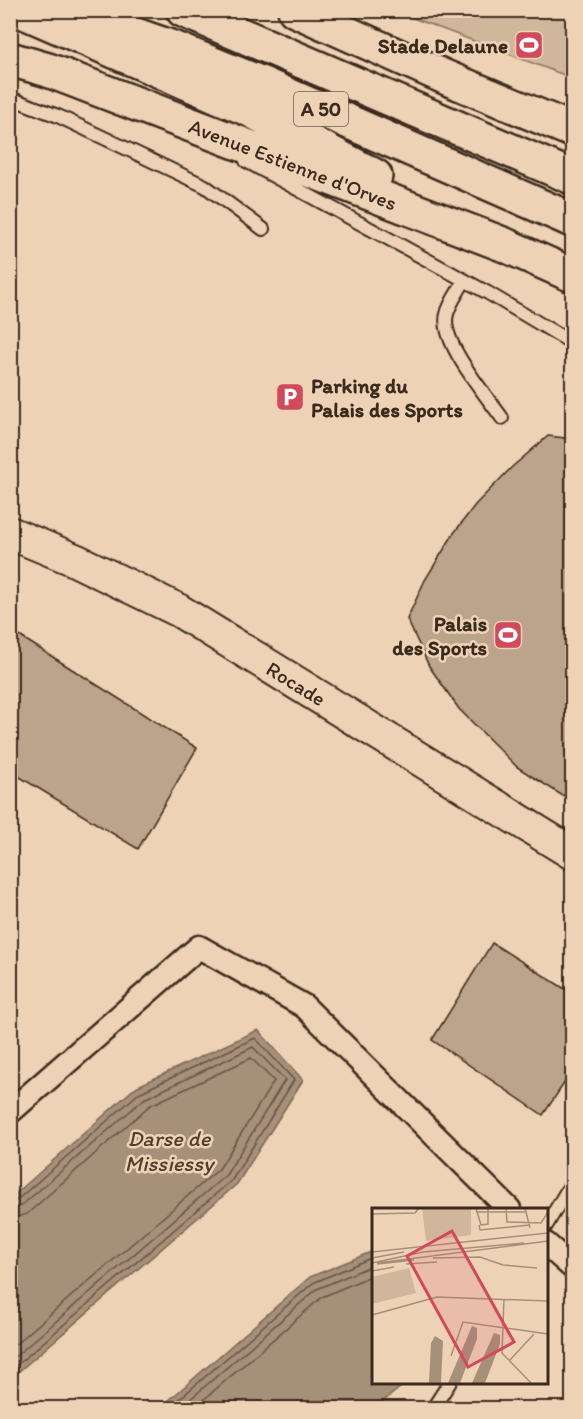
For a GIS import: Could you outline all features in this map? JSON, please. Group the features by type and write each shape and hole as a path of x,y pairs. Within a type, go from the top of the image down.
{"main road":[{"path":"20,10 248,109 505,245"},
{"name":"A 50","path":"64,10 176,49 265,85 573,220"},
{"name":"A 50","path":"183,10 573,177"},
{"path":"295,10 573,130"},
{"name":"Avenue Estienne d'Orves","path":"10,59 46,75 505,245 573,275"}],"street":[{"name":"Rocade","path":"10,533 75,560 178,610 573,853"},
{"path":"10,1112 199,947 304,1006 508,1208"},
{"path":"547,1245 573,1267"}],"lane":[{"path":"10,71 46,75 212,143 310,179 393,215 454,227"},
{"path":"10,98 58,116 206,186 263,230"},
{"path":"212,143 465,281 573,343"},
{"path":"465,281 447,314 446,331 452,345 502,418"},
{"path":"547,1224 573,1182"},
{"path":"433,1408 449,1383"}],"shaded area":[{"name":"Stade Delaune","path":"394,11 572,11 572,78 397,12"}],"water":[{"name":"Darse de Missiessy","path":"258,1030 303,1080 237,1184 11,1378 11,1198 136,1087"},
{"path":"372,1251 372,1383 406,1383 375,1408 160,1408 310,1277"}],"building":[{"name":"Palais des Sports","path":"548,436 573,439 573,785 563,796 517,767 459,709 429,666 407,619 425,580 454,533 475,505 512,467"},
{"path":"10,630 197,748 138,849 10,771"},
{"path":"492,943 573,994 573,1070 543,1115 432,1040"}],"place":[{"name":"Stade Delaune","path":"529,45"},
{"name":"Parking du Palais des Sports","path":"290,397"},
{"name":"Palais des Sports","path":"508,635"}]}
